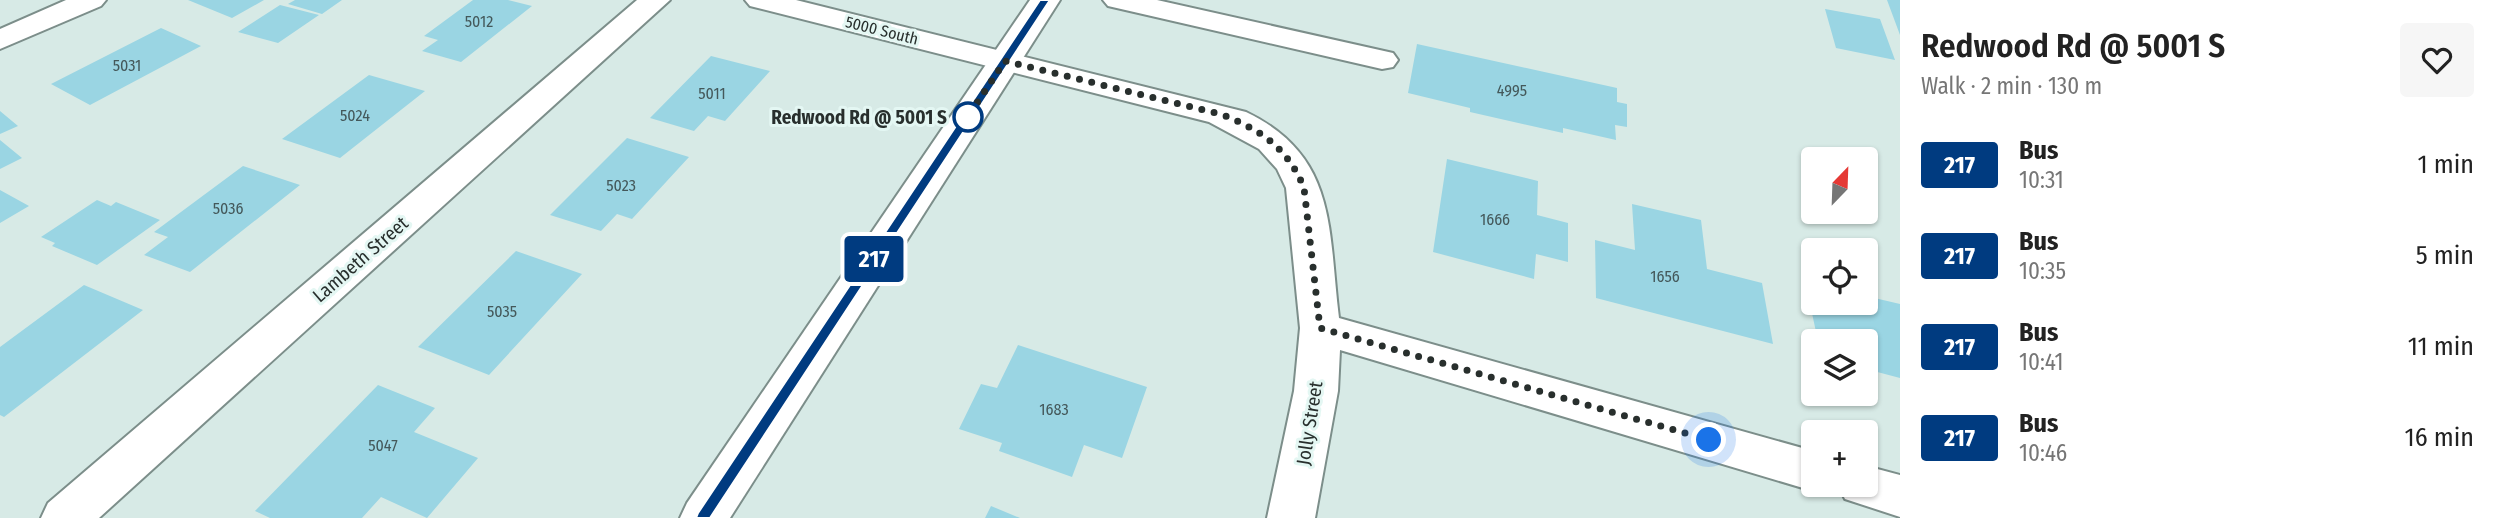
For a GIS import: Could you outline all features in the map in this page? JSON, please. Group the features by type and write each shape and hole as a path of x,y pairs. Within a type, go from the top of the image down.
{"street":[{"path":"0,40 91,0"},
{"name":"Lambeth Street","path":"65,518 655,0"},
{"name":"5000 South","path":"760,0 1220,114 1266,136 1297,170 1304,188 1320,328"},
{"path":"704,518 1045,0"},
{"path":"1118,0 1382,60"},
{"path":"1320,328 1801,468"},
{"name":"Jolly Street","path":"1291,518 1316,391 1320,328"},
{"path":"1878,490 1900,496"}],"building":[{"path":"188,0 264,0 232,18"},
{"path":"295,0 342,0 322,14 288,4"},
{"path":"473,0 508,0 532,6 461,62 422,51 438,40 424,36"},
{"path":"1887,0 1900,0 1900,35"},
{"path":"280,5 319,15 278,43 238,32"},
{"path":"1825,9 1880,19 1895,60 1836,48"},
{"path":"161,28 201,46 90,105 51,84"},
{"path":"1417,44 1617,88 1617,102 1627,104 1627,127 1615,125 1616,140 1563,128 1563,133 1470,112 1470,108 1408,93"},
{"path":"711,56 770,71 725,121 708,116 694,131 650,118"},
{"path":"369,75 425,91 340,158 282,139"},
{"path":"0,111 18,126 0,134"},
{"path":"627,138 689,157 632,219 617,214 601,231 550,215"},
{"path":"0,140 22,158 0,169"},
{"path":"1447,159 1538,181 1537,215 1568,223 1568,262 1536,254 1534,279 1433,252"},
{"path":"243,166 300,185 190,272 144,255 168,237 154,232"},
{"path":"0,190 29,206 0,223"},
{"path":"97,200 111,206 116,202 160,220 97,265 52,246 55,243 41,237"},
{"path":"1632,204 1701,220 1707,269 1762,283 1773,344 1596,298 1595,240 1635,250"},
{"path":"516,251 582,274 489,375 418,347"},
{"path":"84,285 143,310 4,417 0,415 0,347"},
{"path":"1878,299 1900,304 1900,378 1878,372 1878,329 1815,329 1812,315 1878,315"},
{"path":"1018,345 1147,387 1122,458 1084,445 1072,477 999,451 1002,443 959,429 981,384 997,388"},
{"path":"378,385 435,408 414,432 478,458 427,518 381,497 362,518 270,518 255,511"},
{"path":"991,506 1020,518 985,518"}],"bus line":[{"name":"217","path":"704,518 1045,0"}],"place":[{"name":"Redwood Rd @ 5001 S","path":"968,117"}],"route":[{"path":"968,117 962,125 1005,61 1220,114 1244,123 1266,136 1284,152 1297,170 1304,188 1320,328 1709,440"}]}
